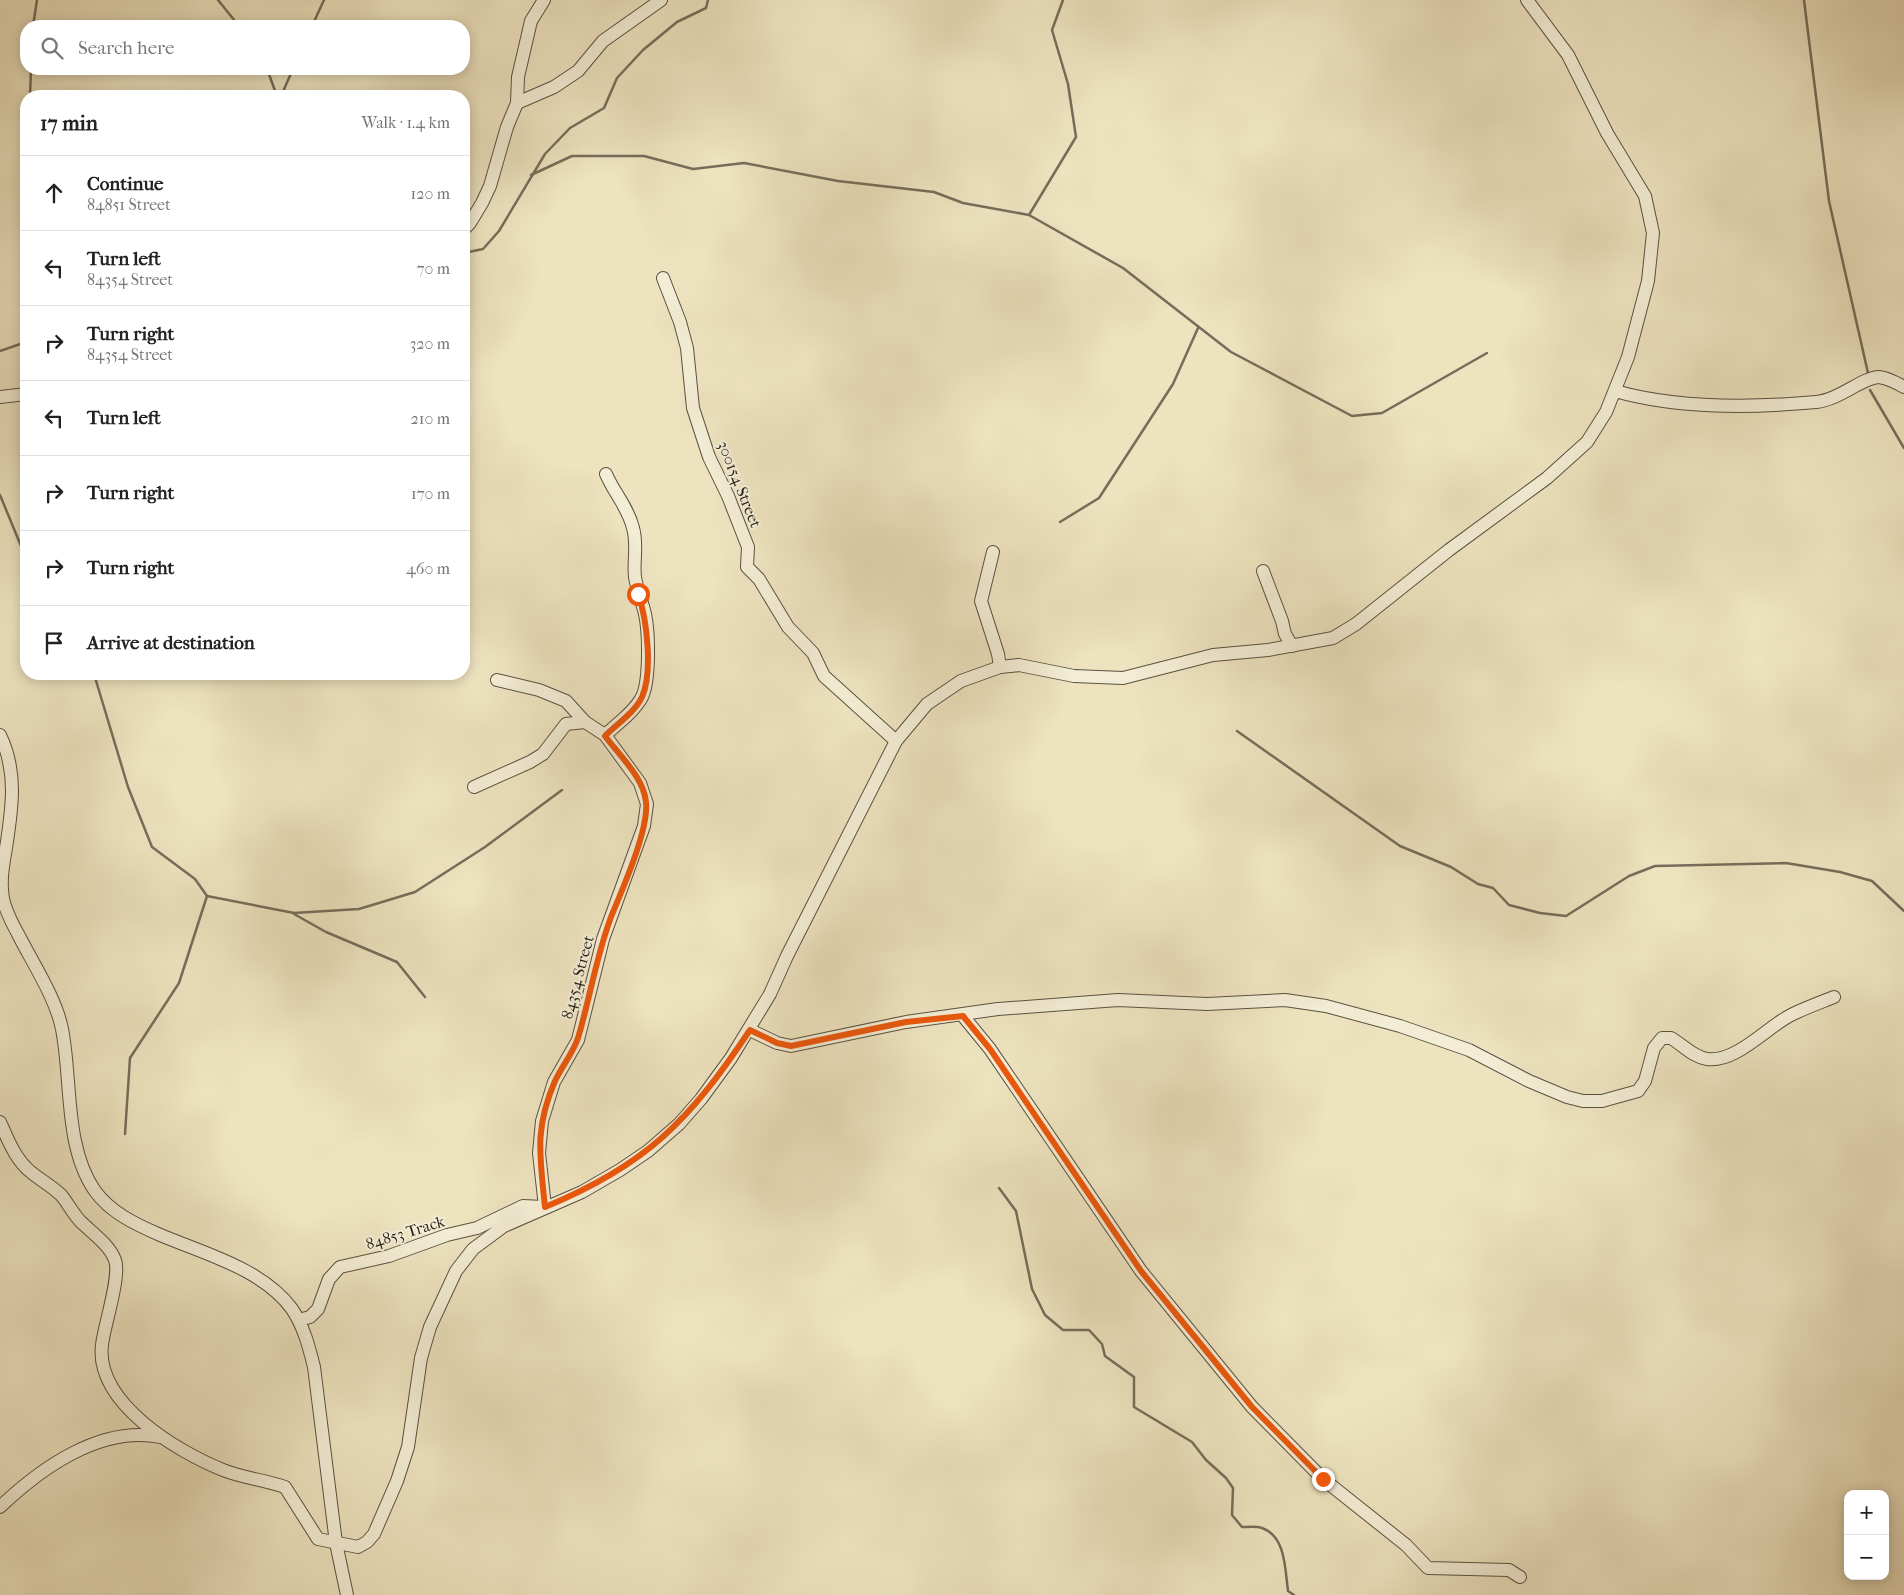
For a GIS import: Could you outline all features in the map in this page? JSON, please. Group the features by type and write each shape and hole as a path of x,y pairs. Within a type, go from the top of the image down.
{"street":[{"path":"470,223 486,195 507,127 518,103 518,77 531,21 544,0"},
{"path":"518,103 554,87 578,71 603,41 661,0"},
{"path":"341,1565 374,1534 397,1481 408,1447 422,1358 430,1327 456,1271 473,1249 504,1226 582,1192 648,1151 679,1124 701,1099 750,1030 896,742 927,704 962,681 1000,667 1019,665 1074,676 1123,678 1213,655 1292,646 1334,638 1356,624 1449,550 1547,478 1587,442 1606,412 1628,357 1648,281 1652,233 1645,196 1606,133 1568,55 1526,0"},
{"name":"300154 Street","path":"662,278 680,322 687,348 693,408 709,457 728,496 748,547 747,567 759,579 788,627 813,654 824,676 896,742"},
{"path":"1614,391 1635,397 1734,406 1818,402 1836,398 1862,382 1880,377 1904,387"},
{"path":"0,397 20,395"},
{"path":"605,736 628,715 642,698 646,686 647,660 645,615 635,577 636,547 634,529 627,508 606,474"},
{"path":"993,552 981,601 998,654 1000,667"},
{"path":"1263,571 1285,634 1292,646"},
{"name":"84354 Street","path":"497,680 539,690 566,700 584,722 605,736 640,783 645,795 646,813 638,843 603,939 578,1040 554,1082 542,1121 539,1153 545,1207"},
{"path":"474,787 530,762 542,754 566,724 584,722"},
{"path":"0,735 9,754 13,776 13,800 2,868 3,900 55,1008 62,1028 75,1137 86,1174 95,1191 124,1218 243,1270 279,1296 299,1320 307,1340 314,1367 336,1543 347,1595"},
{"path":"750,1030 777,1043 791,1046 906,1022 963,1016 998,1009 1118,1000 1206,1004 1285,1000 1310,1004 1400,1026 1469,1050 1567,1097 1584,1101 1602,1101 1638,1091 1645,1081 1654,1048 1662,1038 1671,1038 1694,1054 1708,1059 1724,1058 1741,1049 1791,1015 1834,997"},
{"path":"963,1016 990,1049 1141,1271 1252,1407 1323,1479 1406,1545 1428,1568 1509,1570 1520,1577"},
{"path":"0,1122 15,1152 30,1172 61,1196 78,1220 107,1248 116,1260 116,1278 102,1349 105,1378 133,1414 162,1437 188,1454 225,1471 285,1487 318,1539 358,1547"},
{"name":"84853 Track","path":"299,1320 310,1317 318,1308 329,1279 340,1267 389,1256 446,1235 477,1228 523,1206 545,1207"},
{"path":"0,1507 50,1467 97,1443 130,1434 143,1433 162,1437"}],"waterway":[{"path":"34,20 37,0"},
{"path":"218,0 234,20"},
{"path":"315,20 324,0"},
{"path":"470,252 483,249 499,231 545,154 570,128 604,108 617,78 643,50 677,22 706,8 708,0"},
{"path":"1029,215 1076,137 1068,84 1052,30 1063,0"},
{"path":"1804,0 1829,201 1868,373"},
{"path":"30,90 31,75"},
{"path":"269,75 275,90"},
{"path":"284,90 290,75"},
{"path":"531,175 572,156 644,156 693,169 744,163 838,181 934,192 963,203 1029,215 1123,268 1231,352 1352,416 1382,413 1487,353"},
{"path":"1060,522 1099,498 1173,384 1198,328"},
{"path":"0,351 20,344"},
{"path":"1870,390 1904,448"},
{"path":"0,495 20,544"},
{"path":"96,680 128,787 152,847 195,879 207,896 179,983 130,1058 125,1134"},
{"path":"1237,731 1400,846 1451,867 1478,884 1493,888 1509,905 1540,913 1566,916 1629,876 1655,866 1786,863 1840,872 1872,881 1904,911"},
{"path":"207,896 294,913 359,909 415,892 485,847 562,790"},
{"path":"294,914 326,932 397,962 425,997"},
{"path":"999,1188 1016,1211 1032,1289 1045,1315 1063,1330 1089,1330 1102,1344 1105,1356 1134,1377 1134,1407 1192,1442 1206,1460 1226,1478 1233,1488 1232,1515 1242,1527 1262,1528 1276,1538 1283,1555 1288,1591 1294,1595"}],"route":[{"path":"638,594 645,615 647,630 646,686 642,698 628,715 605,736 640,783 647,804 646,813 644,826 603,939 578,1040 554,1082 542,1121 539,1134 539,1153 545,1207 582,1192 648,1151 679,1124 701,1099 750,1030 777,1043 791,1046 804,1045 906,1022 963,1016 990,1049 1141,1271 1252,1407 1323,1479"}]}
